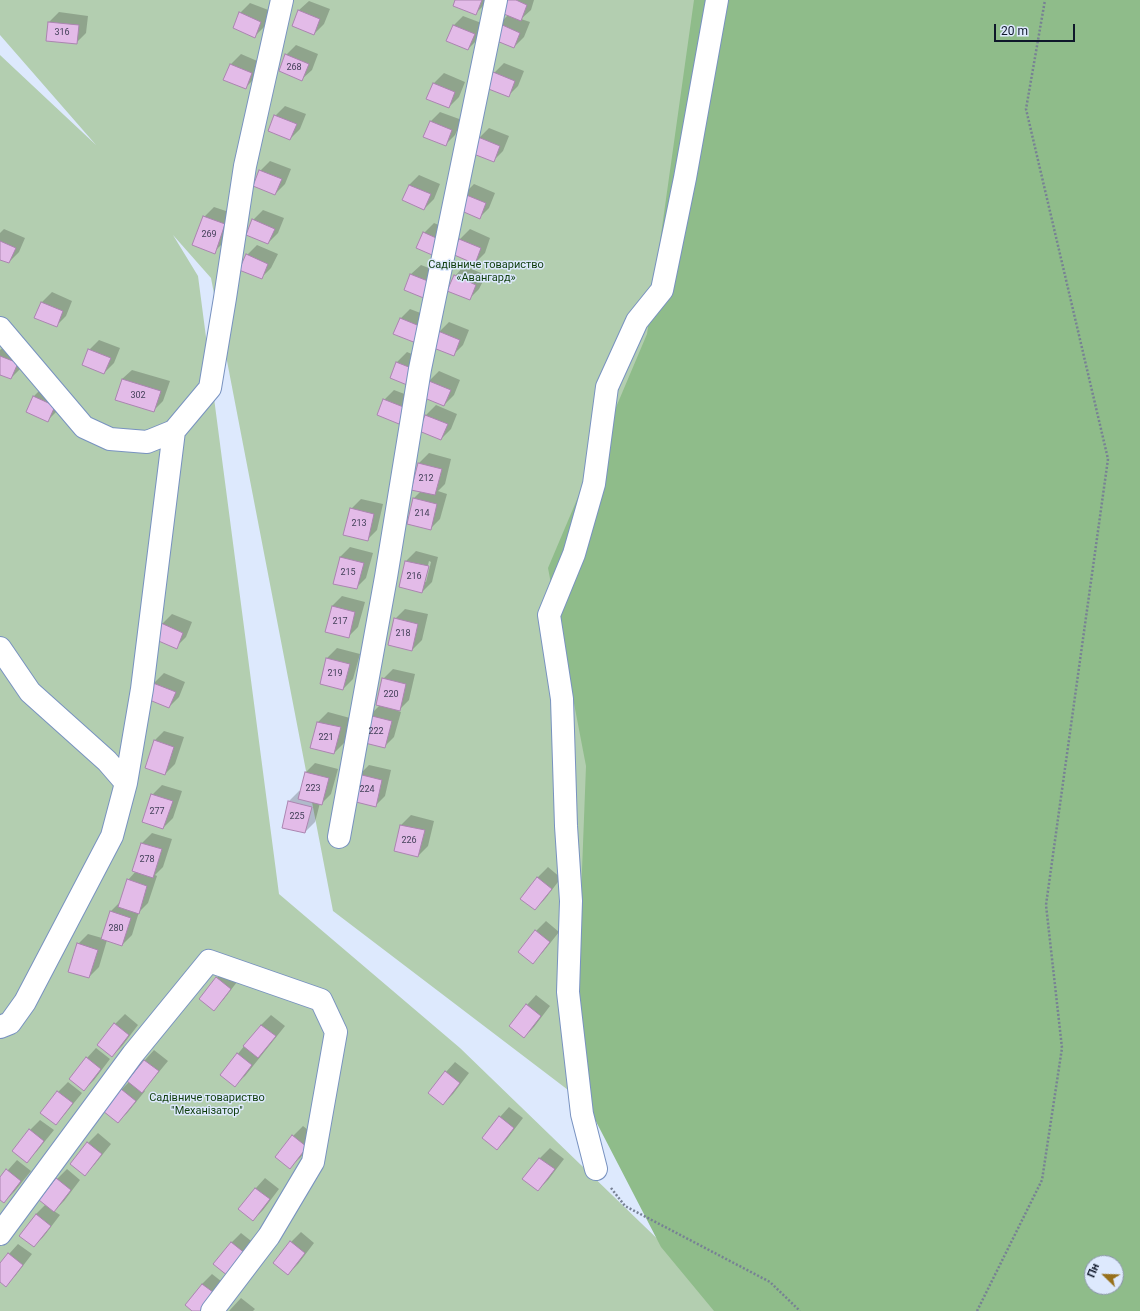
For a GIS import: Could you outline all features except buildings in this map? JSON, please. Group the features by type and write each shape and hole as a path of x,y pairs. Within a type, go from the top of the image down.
{"street":[{"path":"0,328 84,427 110,439 146,442 174,431 210,388 245,166 282,0"},
{"path":"339,837 386,577 420,368 496,0"},
{"path":"596,1168 582,1114 568,992 571,901 566,826 562,699 549,615 574,554 594,484 607,387 637,321 662,290 685,178 717,0"},
{"path":"0,1027 10,1023 25,1002 112,836 126,783 142,689 174,431"},
{"path":"0,648 30,692 107,761 126,783"},
{"path":"0,1234 133,1054 209,961 321,1000 336,1032 313,1162 269,1236 212,1311"}],"path":[{"path":"977,1311 1042,1180 1062,1048 1046,905 1108,459 1026,110 1045,0"},
{"path":"596,1168 625,1206 770,1282 800,1311"}],"green space":[{"path":"0,0 796,0 639,1144 333,911 211,278 173,235 198,276 279,894 460,1048 732,1311 0,1311 0,55 96,145 0,35"},
{"path":"694,0 1140,0 1140,1311 714,1311 661,1247 574,1079 586,766 548,568 647,334"}],"park label":[{"name":"Садівниче товариство «Авангард»","path":"486,271"},
{"name":"Садівниче товариство \"Механізатор\"","path":"207,1104"}]}
